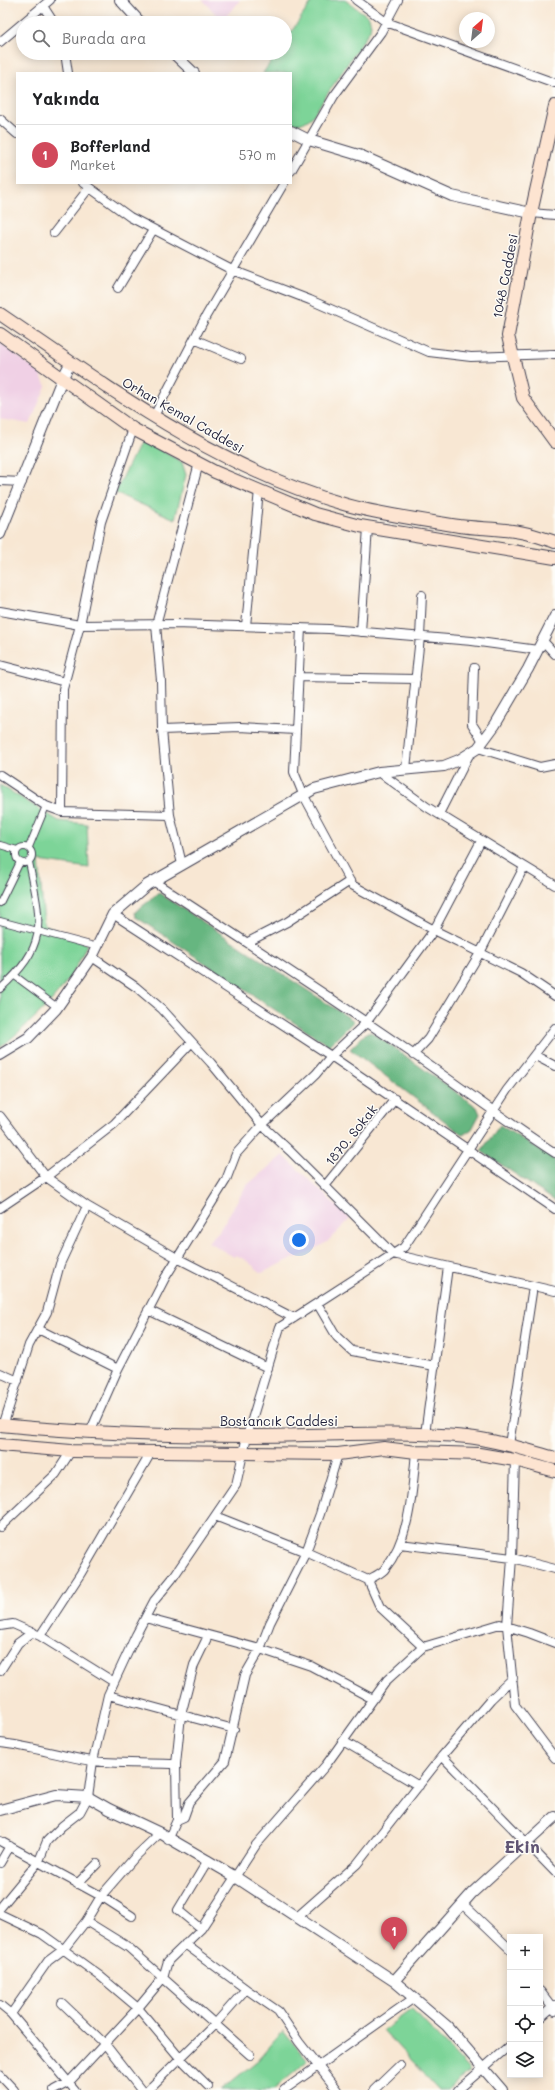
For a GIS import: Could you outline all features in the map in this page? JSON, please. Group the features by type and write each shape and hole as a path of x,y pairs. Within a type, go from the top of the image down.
{"main road":[{"name":"1048 Caddesi","path":"555,106 531,213 508,336 523,398 555,442"},
{"name":"Orhan Kemal Caddesi","path":"0,314 154,416 204,446 241,465 276,480 347,505 381,513 459,526 528,534 555,542"},
{"path":"0,334 133,429 199,463 315,514 368,527 555,558"},
{"name":"Bostancık Caddesi","path":"1,1426 90,1432 247,1436 425,1434 468,1437 509,1445 555,1458"},
{"path":"0,1445 71,1451 152,1451 243,1454 338,1454 384,1448 416,1452 479,1454 515,1460 555,1471"}],"street":[{"path":"31,16 50,0"},
{"path":"120,0 135,16"},
{"path":"356,0 386,22 555,83"},
{"path":"292,169 334,96 381,32 398,0"},
{"path":"43,6 49,16"},
{"path":"0,42 16,29"},
{"path":"65,60 68,72"},
{"path":"180,60 193,72"},
{"path":"0,119 16,133"},
{"path":"292,132 309,140 362,156 452,196 531,213 555,215"},
{"path":"154,416 194,338 232,270 283,184"},
{"path":"54,233 86,186 130,217 232,270 310,300 429,352 471,357 555,354"},
{"path":"118,288 153,230"},
{"path":"194,338 241,359"},
{"path":"0,534 62,379 71,362"},
{"path":"62,812 63,689 80,625 101,522 133,429"},
{"path":"182,864 170,815 162,730 161,681 156,625 199,463"},
{"path":"0,481 22,482"},
{"path":"246,626 259,490"},
{"path":"361,632 368,527"},
{"path":"406,768 420,637 422,595"},
{"path":"0,611 80,625 246,626 301,628 472,641 538,650"},
{"path":"438,814 477,747 495,725 538,650 555,616"},
{"path":"301,628 294,772 303,794 352,885 434,930 521,973 555,996"},
{"path":"542,640 555,654"},
{"path":"0,665 65,682"},
{"path":"474,668 472,724 477,747"},
{"path":"299,677 416,679"},
{"path":"162,730 240,727 296,730"},
{"path":"477,747 540,766 555,764"},
{"path":"0,1055 28,1038 57,1007 92,957 113,914 153,881 314,789 379,772 406,768 444,766 459,760 477,747"},
{"path":"379,772 438,814 555,885"},
{"path":"0,775 46,806 62,812 170,815"},
{"path":"29,847 46,806"},
{"path":"90,1432 118,1369 148,1310 177,1258 226,1180 236,1154 262,1125 316,1074 330,1056 366,1023 434,930 481,841"},
{"path":"0,845 17,850 21,847 29,847"},
{"path":"0,989 15,976 30,957 38,932 40,920 29,862 33,854 29,847"},
{"path":"17,850 17,858 20,862"},
{"path":"20,862 29,862"},
{"path":"0,903 20,862"},
{"path":"413,1054 428,1039 480,953 524,867"},
{"path":"153,881 248,942 413,1054 493,1112 555,1153"},
{"path":"248,942 287,922 350,881"},
{"path":"113,914 395,1099 555,1209"},
{"path":"0,921 98,947"},
{"path":"92,957 136,987 162,1009 262,1125 393,1254 555,1291"},
{"path":"15,976 57,1007"},
{"path":"0,1908 39,1861 47,1841 62,1826 80,1812 88,1797 93,1761 108,1695 154,1601 172,1579 236,1485 247,1436 280,1327 404,1247 493,1112 555,1028"},
{"path":"0,1208 46,1177 114,1124 192,1042"},
{"path":"534,1055 555,1066"},
{"name":"1870. Sokak","path":"325,1186 395,1099"},
{"path":"0,1116 46,1177 87,1206 177,1258 294,1318"},
{"path":"1,1426 18,1381 29,1345 47,1312 60,1264 87,1206"},
{"path":"425,1434 448,1267"},
{"path":"509,1445 532,1286"},
{"path":"317,1303 337,1337 352,1351 435,1366"},
{"path":"148,1310 268,1368"},
{"path":"38,1329 118,1369"},
{"path":"0,1373 18,1381"},
{"path":"0,1527 56,1474 71,1451"},
{"path":"0,1671 18,1643 37,1634 81,1573 152,1451"},
{"path":"368,1580 383,1571 400,1544 410,1506 416,1452"},
{"path":"11,2014 48,1961 64,1949 86,1921 101,1896 135,1857 164,1836 178,1820 184,1817 189,1803 225,1761 234,1729 245,1675 260,1649 270,1623 306,1552 320,1514 338,1454"},
{"path":"515,1460 512,1558 507,1626 515,1705 555,1758"},
{"path":"215,1516 306,1552 368,1580 380,1607 423,1647"},
{"path":"400,1544 512,1558 555,1569"},
{"path":"145,1618 260,1649 312,1666 373,1699"},
{"path":"0,1626 13,1624 37,1634 114,1682"},
{"path":"54,2090 69,2082 138,2008 163,1978 168,1961 201,1929 234,1876 256,1845 326,1765 387,1680 423,1647 500,1624 555,1643"},
{"path":"178,1820 176,1764 181,1715 194,1665 208,1636"},
{"path":"297,1917 357,1864 442,1756 490,1699 513,1678"},
{"path":"108,1695 234,1729"},
{"path":"343,1741 419,1786"},
{"path":"0,1743 22,1746 53,1754 93,1761 176,1764"},
{"path":"442,1756 528,1842 555,1872"},
{"path":"0,1810 56,1795 88,1797 208,1860 394,1981 447,2026 485,2068 502,2090"},
{"path":"394,1981 463,1904 555,1817"},
{"path":"0,1841 101,1896 132,1916"},
{"path":"0,1863 10,1846"},
{"path":"201,1929 178,1910 208,1860"},
{"path":"77,1884 97,1864"},
{"path":"463,1904 507,1946"},
{"path":"0,1914 42,1934 64,1949 138,2008 179,2057 208,2086"},
{"path":"86,1921 128,1946 216,2023 250,2055"},
{"path":"185,1944 278,2011 299,2042 318,2064 337,2090"},
{"path":"148,2090 179,2057 216,2023 246,1989"},
{"path":"543,1995 554,2008 543,2016"},
{"path":"284,2090 318,2064 414,1998"},
{"path":"62,2003 105,2044 141,2090"},
{"path":"0,2005 11,2014 76,2090"},
{"path":"458,2090 507,2048"},
{"path":"374,2090 400,2065"},
{"path":"0,2075 14,2090"}],"shaded area":[{"path":"203,0 240,0 226,16 217,16"},
{"path":"0,343 39,372 46,386 30,424 0,419"},
{"path":"283,1155 350,1219 327,1242 304,1255 286,1261 262,1273 247,1261 236,1255 234,1257 208,1242 219,1231 246,1186"}],"green space":[{"path":"313,0 345,0 369,17 371,25 370,30 312,117 305,122 297,124 292,122 292,72 264,72 272,60 292,60 292,31"},
{"path":"144,441 182,462 186,475 175,519 115,493 139,444"},
{"path":"0,785 59,821 87,824 89,868 39,861 44,925 87,944 77,966 68,980 50,1002 41,1012 0,1048"},
{"path":"159,893 354,1021 329,1046 136,917 135,912"},
{"path":"367,1032 373,1033 477,1107 480,1114 472,1129 463,1135 350,1049"},
{"path":"500,1125 555,1160 555,1201 481,1151"},
{"path":"412,2009 470,2071 447,2090 438,2090 383,2030"},
{"path":"283,2031 308,2061 273,2090 221,2090 258,2060"}],"place":[{"name":"Bofferland","path":"394,1950"}],"district":[{"name":"Ekin","path":"522,1847"}]}
